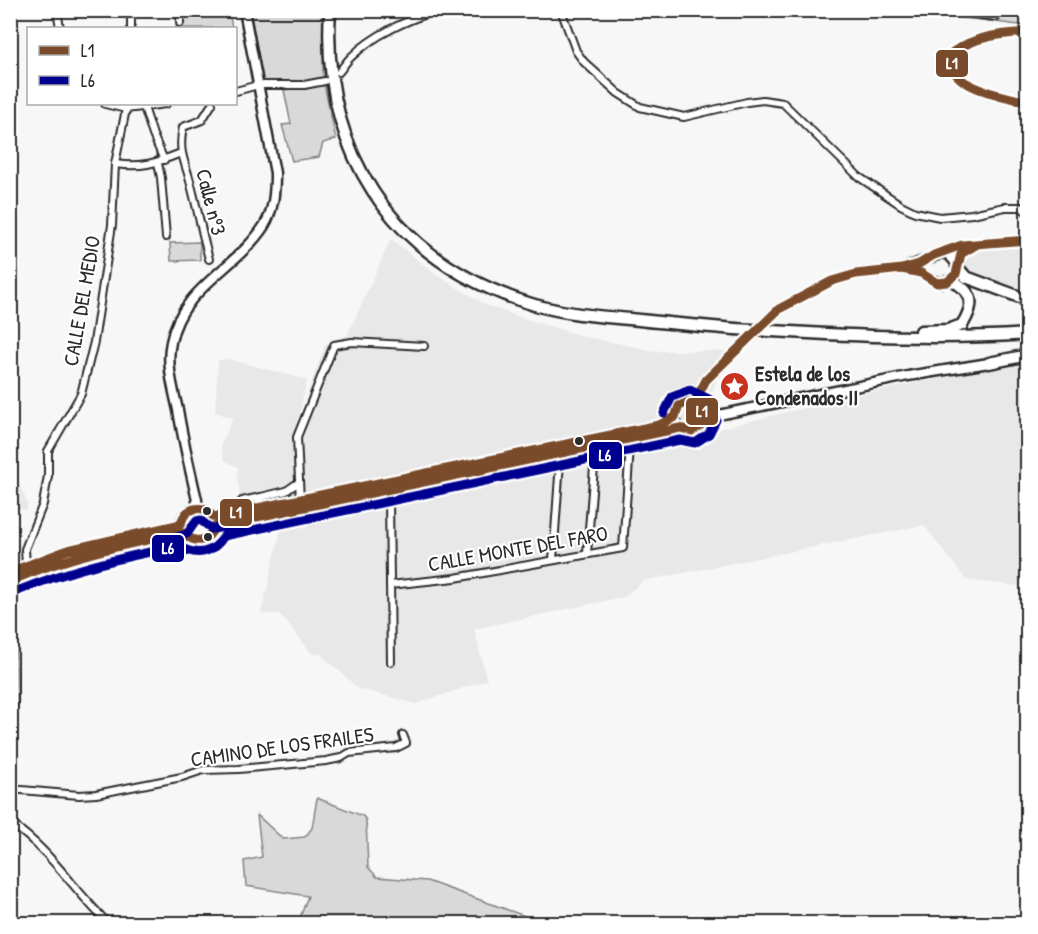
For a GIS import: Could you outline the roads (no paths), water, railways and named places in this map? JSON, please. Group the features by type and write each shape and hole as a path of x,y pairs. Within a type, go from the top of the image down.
{"highway":[{"path":"330,10 333,83 339,114 349,147 366,182 387,213 424,249 474,283 524,302 576,314 735,329 943,338 1028,334"},
{"path":"957,265 966,277 1028,300"},
{"path":"834,335 948,330 962,325 970,312 971,297 963,286 952,280"},
{"path":"989,363 1028,355"}],"main road":[{"path":"197,507 170,368 171,342 183,310 197,292 254,240 265,224 275,192 275,173 244,10"},
{"path":"694,403 706,380 779,309 832,281 856,274 902,269 943,253 953,258 957,265 952,280 942,283 902,269"},
{"path":"930,277 927,269 931,258"},
{"path":"704,418 908,376 989,363"},
{"path":"686,403 694,403 702,410 704,418 700,426 692,431 680,428 214,522 299,498 659,425 675,417 679,406 686,403"},
{"path":"675,417 680,428"},
{"path":"197,507 209,511 214,522 212,535 203,541 189,539 182,528 186,513 197,507"},
{"path":"10,581 28,569 68,550 182,528"},
{"path":"10,573 28,569"}],"street":[{"path":"57,10 60,27"},
{"path":"131,10 131,27"},
{"path":"180,10 180,23"},
{"path":"339,72 350,58 370,41 401,24 437,10"},
{"path":"561,10 576,51 584,62 618,93 640,107 684,117 747,102 763,100 783,103 859,177 915,212 940,217 972,214 1005,207 1021,207 1028,213"},
{"path":"945,10 997,16 998,10"},
{"path":"237,91 258,85 304,85 325,81"},
{"path":"115,164 135,166 161,161 181,153 183,127 202,120 211,105"},
{"path":"126,106 142,106 161,161 166,237"},
{"name":"CALLE DEL MEDIO","path":"28,569 26,549 43,504 48,476 48,451 81,394 94,342 112,225 115,164 126,106"},
{"name":"Calle nº3","path":"181,153 190,179 208,259"},
{"path":"943,253 962,245 1028,240"},
{"path":"957,265 960,254 976,245"},
{"path":"299,498 297,437 334,345 352,342 424,346"},
{"path":"363,502 681,437 692,431"},
{"name":"CALLE MONTE DEL FARO","path":"390,585 455,578 623,548 630,447"},
{"path":"587,553 595,454"},
{"path":"553,560 560,462"},
{"path":"242,501 286,491 298,482"},
{"path":"286,491 299,498"},
{"path":"255,510 261,497"},
{"path":"389,498 392,662"},
{"name":"CAMINO DE LOS FRAILES","path":"10,789 79,795 96,794 182,777 203,770 239,770 326,761 341,758 349,753 396,748 406,743 403,735"},
{"path":"10,823 21,830 53,860 90,905 110,924"}],"place":[{"name":"Estela de los Condenados II","path":"734,386"}]}
